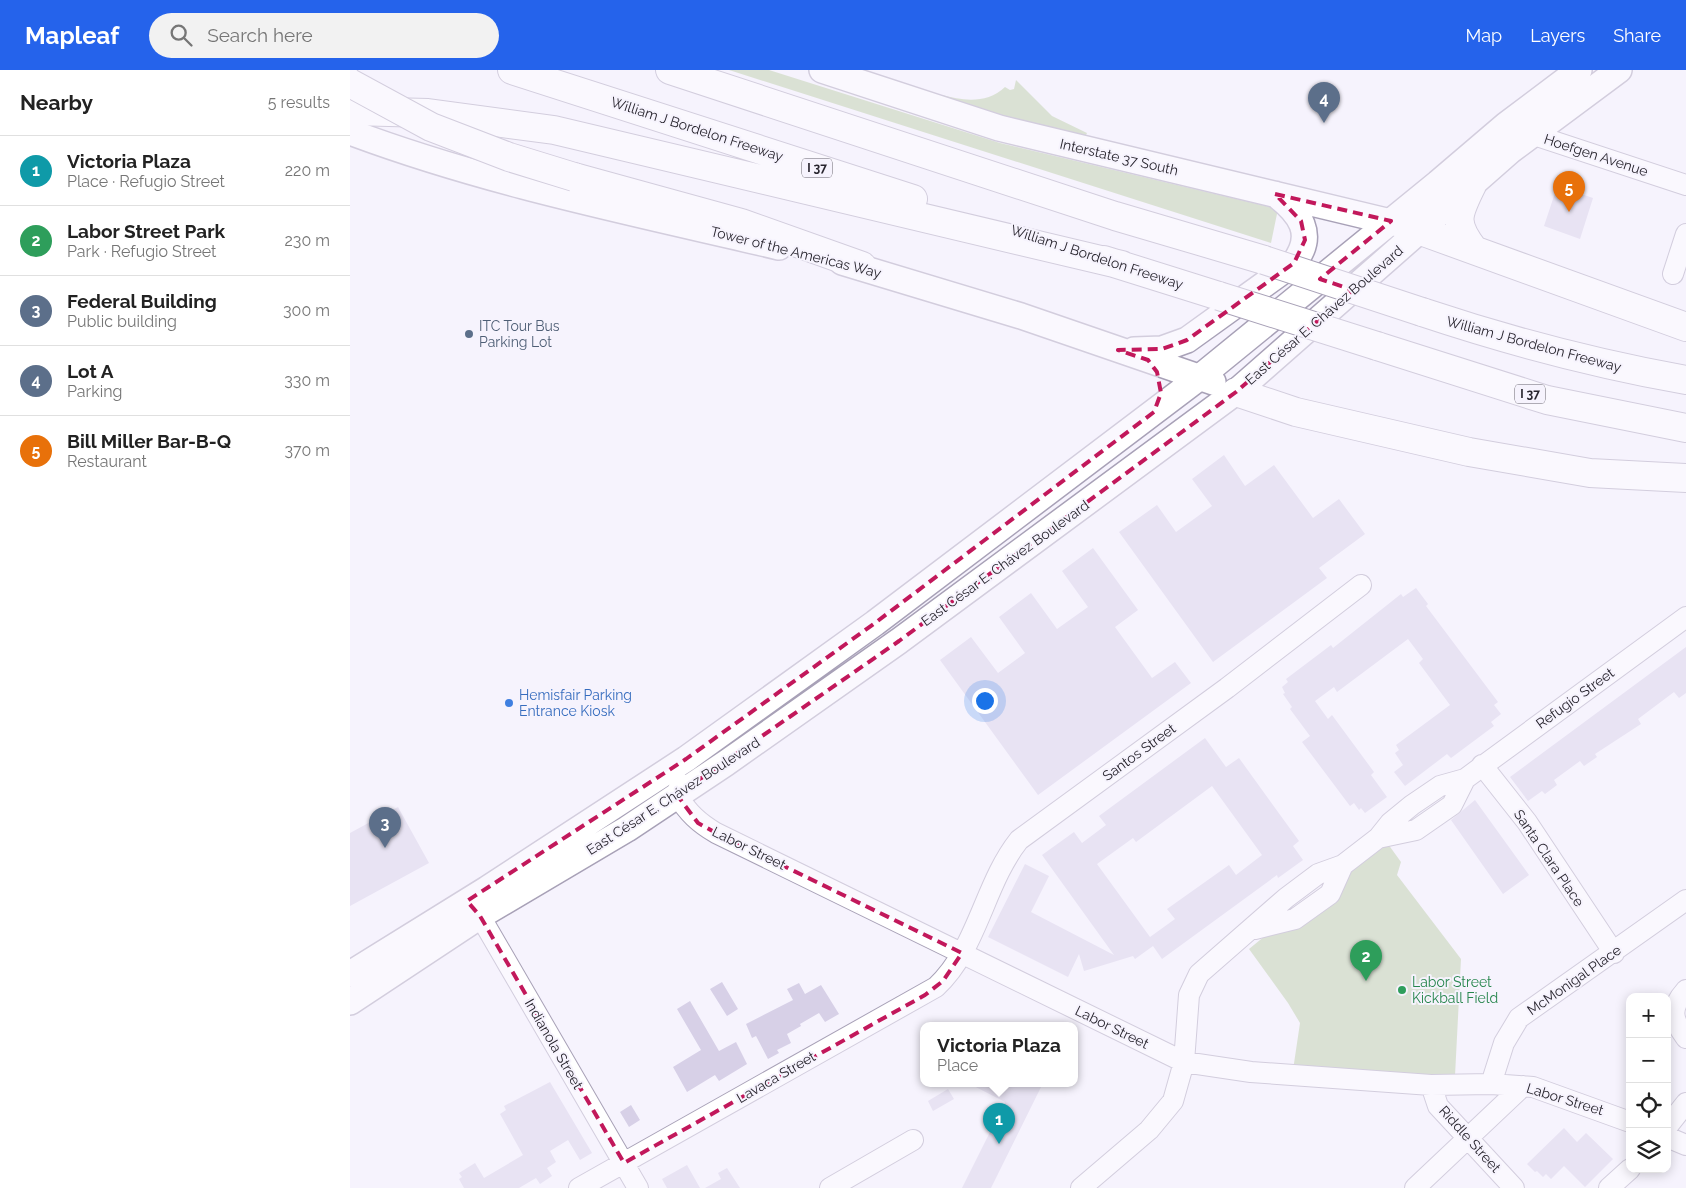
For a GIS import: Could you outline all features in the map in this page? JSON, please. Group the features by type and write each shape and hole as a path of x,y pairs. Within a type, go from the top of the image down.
{"highway":[{"name":"William J Bordelon Freeway","path":"512,70 1547,400 1622,417 1686,428"},
{"name":"William J Bordelon Freeway","path":"670,70 1078,204 1264,260 1486,333 1563,354 1686,380"},
{"path":"350,83 431,127 509,157 741,223 862,266"},
{"path":"350,110 428,113 554,130 1122,265"},
{"path":"1472,185 1461,207 1459,225 1462,235 1474,250"},
{"path":"1421,231 1686,327"},
{"path":"1236,392 1296,412 1469,452 1590,472 1686,478"}],"main road":[{"name":"Interstate 37 South","path":"822,70 999,128 1391,221 1421,231"},
{"name":"East César E. Chávez Boulevard","path":"350,1002 474,909 875,623 1112,444 1200,377 1506,125 1579,70"},
{"name":"East César E. Chávez Boulevard","path":"350,974 627,829 726,763 899,641 1236,392 1531,134 1619,70"},
{"name":"Tower of the Americas Way","path":"350,132 416,157 504,182 862,266 1021,316 1200,377 1236,392"},
{"path":"1118,350 1162,349 1187,340 1294,263 1300,255 1305,240 1301,221 1292,208 1275,194"},
{"path":"1148,360 1157,372 1161,382 1161,393 1154,412"},
{"path":"1112,444 1131,469"}],"street":[{"name":"Hoefgen Avenue","path":"1506,125 1686,185"},
{"path":"1673,274 1686,234"},
{"name":"Santos Street","path":"962,953 1005,861 1019,840 1227,688 1361,585"},
{"name":"Refugio Street","path":"1081,1188 1149,1130 1166,1112 1177,1093 1184,1062 1187,1009 1192,986 1207,965 1251,930 1286,898 1318,874 1343,864 1378,838 1416,830 1452,805 1465,778 1684,623"},
{"path":"677,795 686,759"},
{"name":"Santa Clara Place","path":"1482,765 1527,822 1614,952"},
{"name":"Labor Street","path":"677,795 698,822 716,833 1184,1062 1251,1072 1431,1085 1491,1084 1533,1086 1626,1121"},
{"name":"McMonigal Place","path":"1491,1084 1504,1043 1519,1018 1686,900"},
{"name":"Indianola Street","path":"474,909 638,1188"},
{"name":"Lavaca Street","path":"579,1188 901,1006 925,995 943,981 962,953"},
{"path":"1686,990 1677,1000 1674,1022 1686,1038"},
{"name":"Riddle Street","path":"1431,1085 1438,1106 1514,1188"},
{"path":"1416,1188 1523,1086"},
{"path":"1671,1122 1686,1103"},
{"path":"1671,1138 1686,1144"},
{"path":"830,1188 913,1140"},
{"path":"1609,1188 1626,1173"}],"highlighted area":[{"path":"1275,194 1391,221 1320,279 1353,290 1236,392 899,641 677,795 698,823 716,833 962,953 943,981 925,995 624,1163 480,916 467,901 686,759 875,623 1154,412 1161,393 1157,372 1148,360 1118,350 1162,349 1187,340 1294,263 1305,240 1301,221"}],"green space":[{"path":"729,70 769,70 1000,143 1278,209 1271,243"},
{"path":"1016,80 1052,116 1087,133 1085,137 1055,131 940,99 942,95 966,100 983,99 1005,87 1010,90 1014,89"},
{"path":"1388,844 1401,862 1397,875 1461,959 1455,1076 1293,1070 1300,1023 1249,949 1271,931 1340,890 1352,870"}],"building":[{"path":"1567,183 1576,186 1575,192 1593,198 1580,239 1544,226 1557,187 1565,189"},
{"path":"1224,455 1245,486 1274,465 1313,518 1339,499 1365,534 1319,568 1327,578 1213,662 1119,532 1157,505 1176,532 1212,506 1192,479"},
{"path":"1093,548 1138,610 1115,627 1152,678 1175,662 1191,683 1038,795 940,660 971,637 998,673 1025,653 999,617 1031,593 1057,629 1088,607 1062,571"},
{"path":"1416,588 1428,604 1426,606 1498,702 1494,705 1501,714 1491,722 1494,726 1451,758 1447,754 1405,786 1394,772 1403,765 1395,753 1399,750 1396,745 1450,705 1419,663 1423,659 1408,639 1337,692 1334,687 1315,701 1328,719 1332,715 1374,772 1371,775 1387,797 1365,813 1361,808 1359,810 1354,803 1350,806 1302,742 1310,736 1290,709 1292,707 1283,694 1285,693 1282,687 1288,682 1286,679 1331,645 1333,648 1401,594 1403,597"},
{"path":"1686,647 1686,693 1679,698 1674,692 1638,719 1641,724 1595,754 1597,757 1584,766 1580,761 1554,780 1557,785 1545,794 1542,791 1528,801 1510,777"},
{"path":"1205,738 1226,767 1239,758 1299,841 1293,846 1303,860 1278,878 1277,875 1162,959 1153,946 1135,959 1133,956 1084,971 1079,954 1068,977 988,937 1025,864 1049,876 1031,912 1114,955 1042,855 1074,832 1082,843 1106,825 1099,816","holes":["1212,786 1262,855 1236,875 1229,865 1167,909 1175,919 1150,937 1097,864 1133,838 1136,842"]},
{"path":"1475,800 1529,875 1503,894 1451,820"},
{"path":"398,807 429,863 350,906 350,833"},
{"path":"722,982 738,1009 727,1016 710,989"},
{"path":"799,983 805,994 821,985 839,1014 825,1022 819,1013 800,1024 801,1026 787,1034 791,1043 777,1050 779,1053 768,1059 756,1036 752,1038 746,1024 793,1000 787,989"},
{"path":"690,1001 719,1051 736,1042 747,1064 719,1081 715,1075 687,1092 673,1067 701,1050 677,1009"},
{"path":"550,1082 592,1153 580,1160 568,1140 550,1151 556,1162 547,1168 552,1176 540,1184 536,1178 519,1188 464,1188 459,1179 462,1177 459,1173 475,1163 484,1178 523,1155 500,1114 506,1110 504,1106"},
{"path":"976,1087 1041,1087 991,1188 962,1188 1005,1102"},
{"path":"948,1089 954,1099 933,1111 928,1101"},
{"path":"631,1105 640,1120 629,1127 620,1112"},
{"path":"1564,1128 1577,1142 1586,1133 1613,1159 1585,1187 1564,1166 1551,1179 1546,1174 1543,1177 1537,1171 1535,1172 1527,1164"},
{"path":"687,1165 700,1188 667,1188 662,1179"},
{"path":"727,1168 740,1188 705,1188 721,1179 718,1173"}],"place":[{"name":"Lot A","path":"1324,123"},
{"name":"Bill Miller Bar-B-Q","path":"1569,212"},
{"name":"ITC Tour Bus Parking Lot","path":"469,334"},
{"name":"Hemisfair Parking Entrance Kiosk","path":"509,703"},
{"name":"Federal Building","path":"385,848"},
{"name":"Labor Street Park","path":"1366,981"},
{"name":"Labor Street Kickball Field","path":"1402,990"},
{"name":"Victoria Plaza","path":"999,1144"}]}
